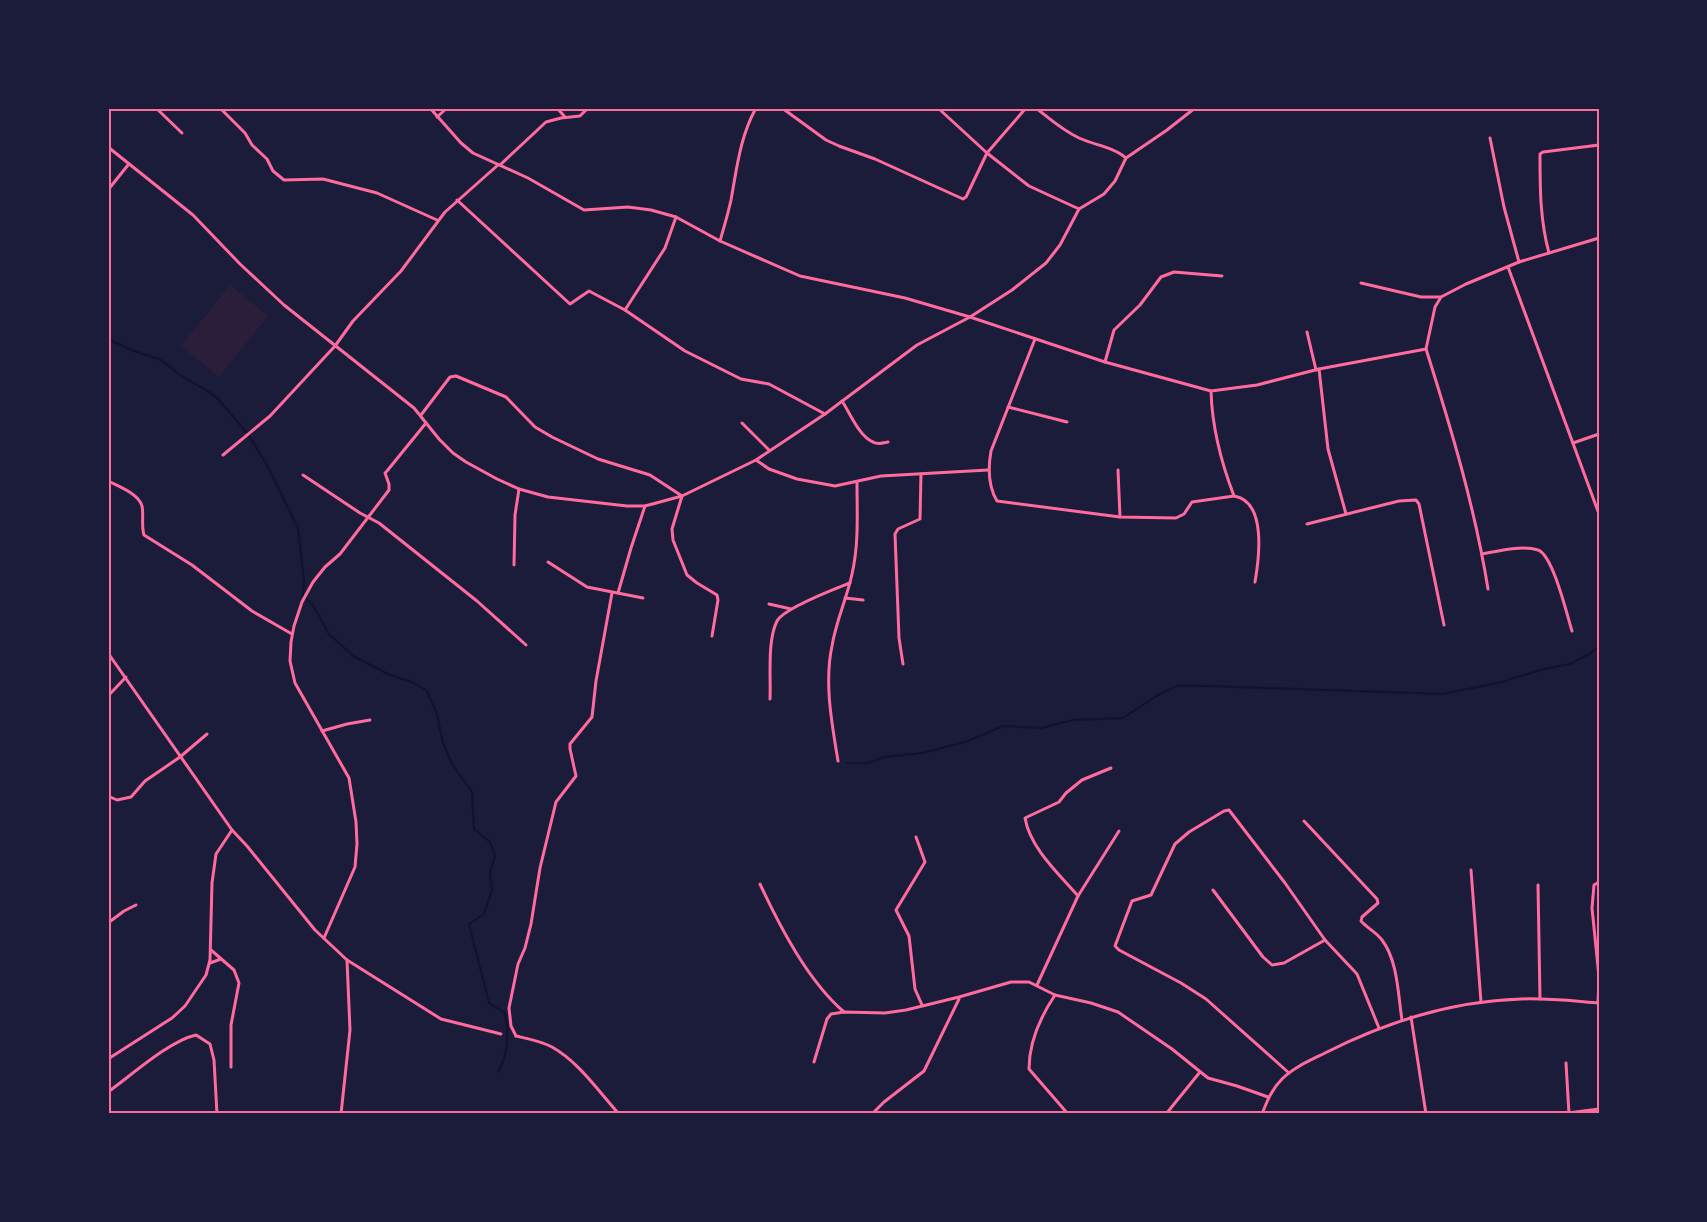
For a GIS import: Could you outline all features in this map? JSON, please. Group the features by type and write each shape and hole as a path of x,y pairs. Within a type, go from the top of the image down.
{"street":[{"path":"156,108 182,134"},
{"path":"220,108 245,133 252,146 267,159 273,171 284,180 323,179 378,193 438,220"},
{"path":"430,108 473,153 528,178 584,210 639,207 676,217 720,241 800,276 915,301 1105,362 1211,391 1257,385 1317,370 1426,349"},
{"path":"437,117 447,108"},
{"path":"557,108 565,117"},
{"path":"223,455 270,416 335,346 353,321 401,270 438,220 457,200 542,125 565,117 580,116 588,108"},
{"path":"720,241 729,209 741,140 756,108"},
{"path":"782,108 826,140 875,159 962,199 966,197 987,153 1026,108"},
{"path":"938,108 987,153 1036,190 1079,209"},
{"path":"1036,108 1065,131 1126,158"},
{"path":"108,147 193,215 272,294 421,415 439,439 466,462 519,489 548,497 606,505 645,506 682,496 756,460 825,414 917,345 970,317 1012,290 1046,263 1060,245 1079,209 1104,194 1115,181 1126,158 1195,108"},
{"path":"1490,138 1519,262"},
{"path":"1549,253 1544,235 1540,194 1540,154 1599,145"},
{"path":"108,190 128,165"},
{"path":"457,200 570,304 589,291 625,310 695,357 741,379 769,384 825,414"},
{"path":"625,310 665,248 676,217"},
{"path":"1361,283 1421,297 1441,297 1519,262 1599,238"},
{"path":"1508,267 1599,514"},
{"path":"1105,362 1114,330 1140,305 1161,277 1174,272 1222,276"},
{"path":"1441,297 1435,307 1426,349 1468,493 1488,589"},
{"path":"1307,332 1317,370 1328,449 1346,514"},
{"path":"1035,339 990,451 988,470 992,493 999,502 1120,517 1179,518 1192,502 1233,496 1245,500 1251,507 1256,521 1260,555 1255,582"},
{"path":"421,415 450,377 456,376 506,397 536,427 552,438 598,459 650,475 682,496"},
{"path":"1211,391 1219,452 1233,496"},
{"path":"842,401 862,433 870,440 879,443 888,442"},
{"path":"1008,407 1067,422"},
{"path":"324,938 355,867 357,844 349,778 296,683 290,661 292,634 302,602 316,576 340,554 389,490 385,473 426,423"},
{"path":"742,423 769,450"},
{"path":"1573,442 1599,434"},
{"path":"756,460 769,469 815,483 835,486 881,476 988,470"},
{"path":"1118,471 1120,517"},
{"path":"903,664 899,638 895,534 898,529 920,519 921,474"},
{"path":"303,475 379,523 477,601 526,645"},
{"path":"108,481 140,501 142,530 150,539 192,565 252,611 292,634"},
{"path":"838,761 831,715 829,672 832,646 855,560 857,482"},
{"path":"514,565 515,515 519,489"},
{"path":"682,496 671,534 687,575 697,584 717,595 712,636"},
{"path":"1307,524 1399,501 1416,500 1419,504 1444,625"},
{"path":"618,593 645,506"},
{"path":"1482,554 1522,548 1542,552 1552,569 1572,631"},
{"path":"548,562 587,587 643,598"},
{"path":"770,699 773,637 778,620 791,609 850,583"},
{"path":"612,593 592,717 570,744 576,776 555,806 540,868 531,924 515,975 509,1008 511,1026 515,1036 536,1040 569,1059 619,1114"},
{"path":"845,598 863,600"},
{"path":"769,604 791,609"},
{"path":"108,653 232,830 301,914 324,938 347,960 441,1018 501,1034"},
{"path":"108,696 126,677"},
{"path":"322,731 370,720"},
{"path":"108,796 117,800 131,797 145,782 207,734"},
{"path":"1078,896 1037,845 1027,827 1025,818 1059,802 1082,780 1111,768"},
{"path":"1289,1073 1206,999 1119,950 1115,943 1132,901 1151,895 1175,844 1189,832 1228,810 1286,883 1324,940 1357,974 1379,1028"},
{"path":"1304,821 1377,899 1378,903 1360,921 1382,940 1387,950 1395,973 1402,1020"},
{"path":"108,1057 172,1018 201,986 210,963 212,883 216,854 232,830"},
{"path":"1037,985 1078,896 1119,831"},
{"path":"916,837 925,862 896,910 909,936 915,989 922,1005"},
{"path":"1471,870 1481,1002"},
{"path":"1262,1114 1268,1097 1289,1073 1351,1039 1411,1017 1481,1002 1540,999 1598,1003 1598,965 1592,908 1594,885 1599,882"},
{"path":"760,884 780,925 812,976 844,1012"},
{"path":"1538,885 1540,999"},
{"path":"1213,890 1263,957 1272,964 1284,963 1324,940"},
{"path":"108,923 136,905"},
{"path":"211,950 234,970 239,983 231,1026 231,1067"},
{"path":"210,963 221,959"},
{"path":"341,1114 350,1030 347,960"},
{"path":"814,1062 828,1016 835,1013 885,1013 959,997 1011,982 1029,982 1055,995 1118,1011 1213,1080 1268,1097"},
{"path":"1055,995 1038,1026 1029,1069 1068,1114"},
{"path":"872,1114 924,1071 959,997"},
{"path":"1411,1017 1426,1114"},
{"path":"108,1092 168,1048 196,1035 210,1044 214,1060 217,1114"},
{"path":"1566,1063 1569,1113"},
{"path":"1166,1114 1200,1072"},
{"path":"1560,1114 1599,1109"}],"shaded area":[{"path":"230,285 268,316 219,377 181,346"}],"waterway":[{"path":"108,339 161,360 219,400 248,434 268,467 298,528 304,580 303,595 313,605 329,634 353,656 427,691 437,714 443,743 452,764 472,792 474,829 490,842 495,856 490,873 492,890 484,914 469,924 489,1003 505,1013 507,1044 498,1072"},
{"path":"847,763 868,763 885,757 923,753 968,741 1003,726 1041,728 1073,720 1123,718 1158,695 1179,685 1442,694 1498,683 1570,664 1599,646"}]}
